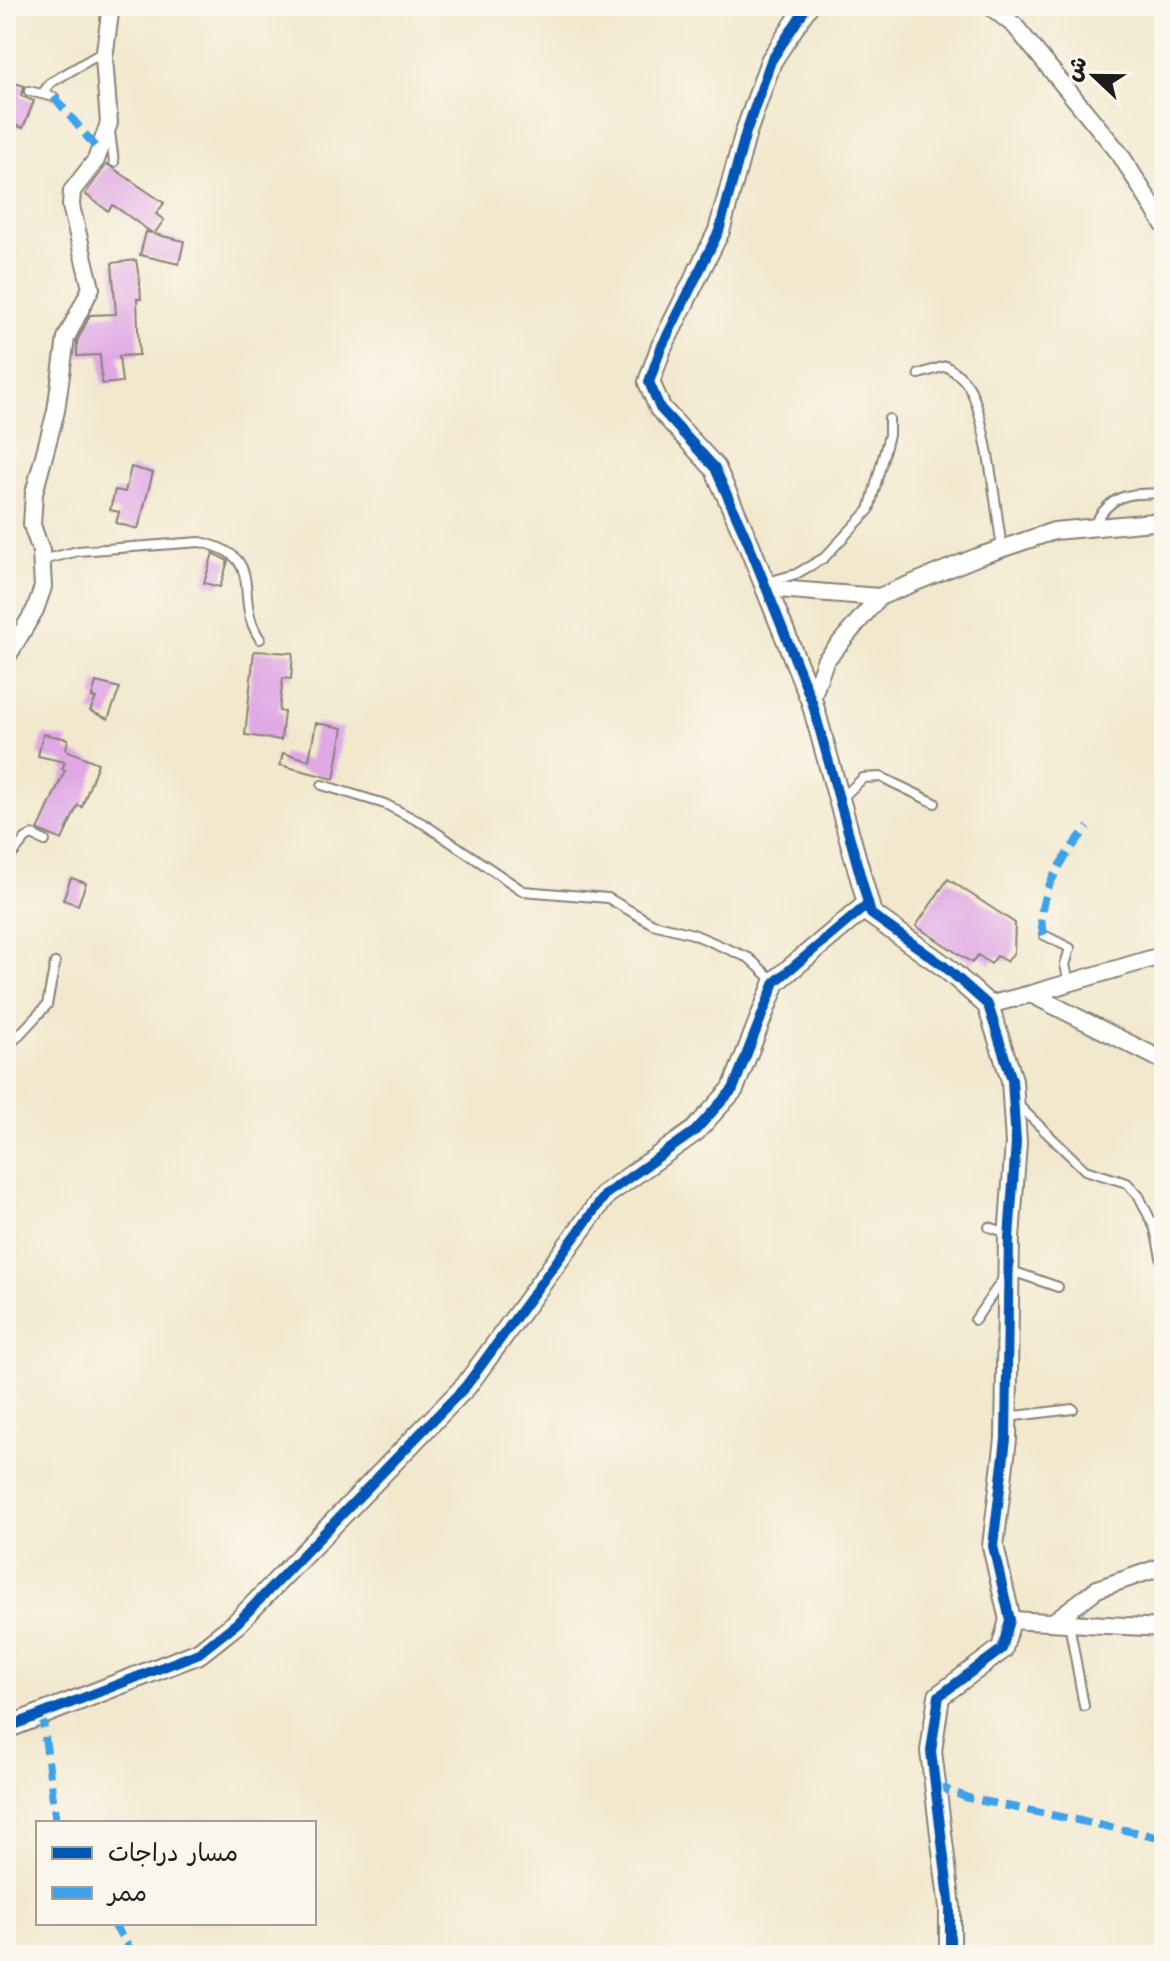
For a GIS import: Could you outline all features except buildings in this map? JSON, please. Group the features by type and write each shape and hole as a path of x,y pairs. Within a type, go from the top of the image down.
{"street":[{"path":"6,659 35,610 43,587 42,560 32,525 34,493 56,411 66,338 91,288 71,206 72,191 96,160 109,123 104,52 111,6"},
{"path":"807,6 771,61 746,132 719,231 661,348 649,382 660,408 715,468 764,585 811,701 871,914 944,966 988,1005 1012,1080 1016,1143 1010,1233 1007,1418 993,1546 1010,1620 1002,1649 939,1696 931,1751 950,1908 950,1955"},
{"path":"990,6 1015,26 1120,154 1164,225"},
{"path":"764,585 879,597 1002,548 1054,531 1164,521"},
{"path":"811,701 825,661 879,597"},
{"path":"6,1728 199,1653 237,1623 466,1386 606,1194 695,1131 733,1089 775,982 868,904"},
{"path":"988,1005 1164,955"},
{"path":"1031,994 1164,1061"},
{"path":"1061,1623 1097,1589 1164,1566"},
{"path":"1010,1620 1164,1628"}],"lane":[{"path":"42,94 50,83 104,52"},
{"path":"29,91 54,97"},
{"path":"109,123 114,162"},
{"path":"919,374 946,366 960,375 970,389 982,432 1002,548"},
{"path":"764,585 796,574 824,558 869,510 889,435 889,419"},
{"path":"1094,525 1104,506 1126,495 1164,493"},
{"path":"42,560 78,551 200,542 232,551 241,563 260,639"},
{"path":"839,800 863,778 881,777 935,803"},
{"path":"322,785 385,804 424,824 523,891 608,898 653,924 693,934 749,958 775,982"},
{"path":"6,862 26,838 32,835 45,841"},
{"path":"1044,935 1070,948 1065,965 1070,983"},
{"path":"6,1049 47,1005 55,963"},
{"path":"1013,1101 1085,1170 1127,1183 1139,1196 1155,1229 1164,1271"},
{"path":"989,1227 1010,1233"},
{"path":"975,1320 1009,1270 1058,1287"},
{"path":"1007,1418 1073,1409"},
{"path":"1061,1623 1084,1706"}],"marked path":[{"path":"54,97 100,152"},
{"path":"1044,935 1041,921 1046,892 1061,863 1088,827"},
{"path":"42,1713 56,1821"},
{"path":"935,1785 968,1798 1164,1838"},
{"path":"114,1925 134,1955"}],"cycle path":[{"path":"807,6 771,61 746,132 719,231 661,348 649,382 660,408 715,468 747,540 812,702 871,914 944,966 988,1005 1012,1080 1016,1143 1009,1238 1006,1439 993,1546 1010,1620 1002,1649 939,1696 931,1751 950,1908 950,1955"},
{"path":"6,1728 199,1653 237,1623 466,1386 606,1194 695,1131 733,1089 775,982 868,904"}]}
